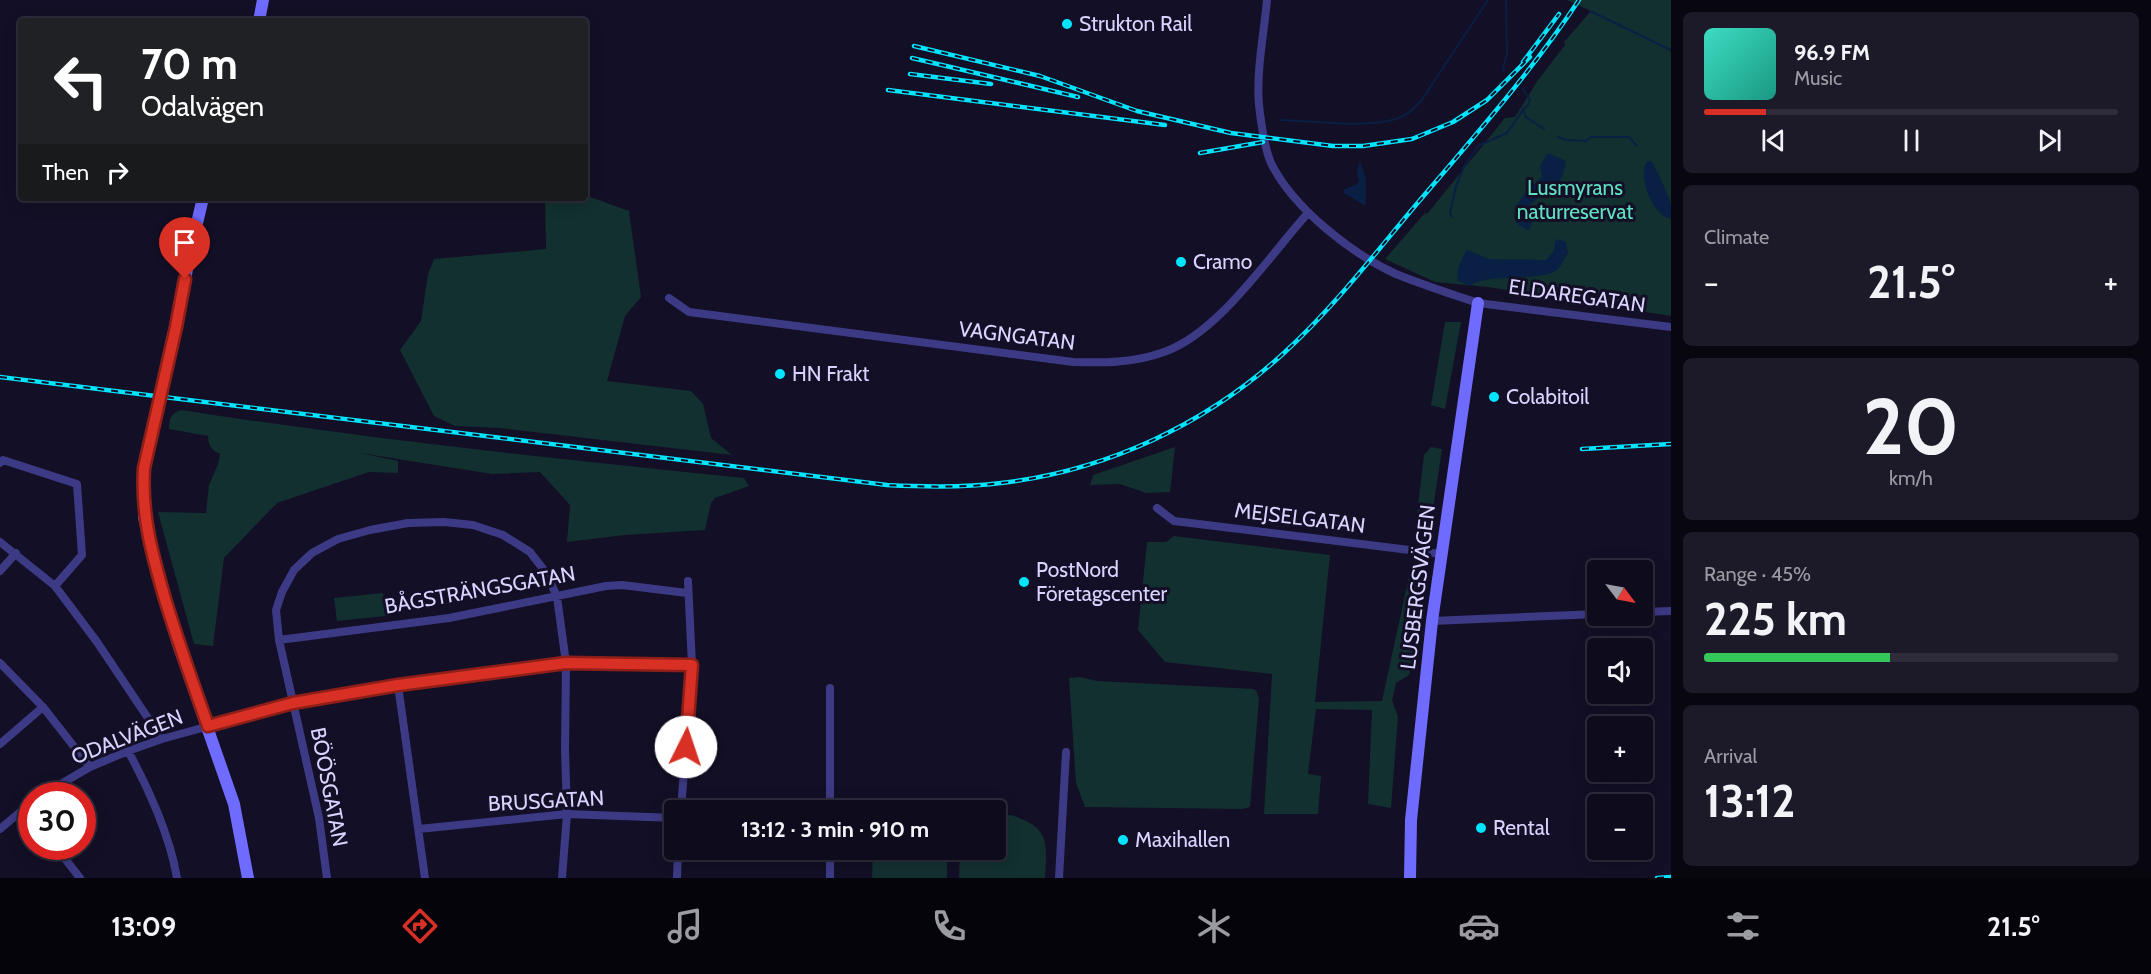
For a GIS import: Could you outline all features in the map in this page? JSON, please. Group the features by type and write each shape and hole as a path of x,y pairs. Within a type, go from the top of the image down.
{"street":[{"path":"260,18 263,0"},
{"name":"ELDAREGATAN","path":"1267,0 1260,63 1259,104 1270,161 1286,189 1308,213 1340,239 1395,273 1478,303 1671,327"},
{"path":"202,201 144,468 144,517 153,559 177,640 234,804 248,878"},
{"name":"VAGNGATAN","path":"669,298 689,312 1073,362 1110,363 1164,352 1180,345 1210,322 1235,297 1308,213"},
{"name":"LUSBERGSVÄGEN","path":"1410,878 1411,820 1432,621 1478,303"},
{"path":"0,464 3,460 76,484 82,555 55,586"},
{"name":"MEJSELGATAN","path":"1158,508 1174,522 1442,554"},
{"name":"BÖÖSGATAN","path":"327,878 317,808 279,640 276,610 282,592 294,570 312,554 338,539 408,523 444,522 473,525 503,535 530,552 547,574 557,597 566,663 564,750 567,814 562,878"},
{"path":"0,542 55,586 98,642 162,739"},
{"path":"0,571 16,553"},
{"path":"682,800 692,665 688,581"},
{"name":"BÅGSTRÄNGSGATAN","path":"279,640 449,618 606,586 622,585 687,592"},
{"path":"1653,612 1671,611"},
{"path":"1432,621 1587,614"},
{"path":"0,663 42,707 90,766"},
{"name":"ODALVÄGEN","path":"64,782 90,766 128,750 293,703 398,685 566,663 692,665"},
{"path":"398,685 425,878"},
{"path":"830,688 830,800"},
{"path":"0,744 42,707"},
{"path":"128,750 144,780 162,825 177,878"},
{"path":"1059,878 1066,752"},
{"path":"0,829 18,813"},
{"name":"BRUSGATAN","path":"419,829 567,814 664,818"},
{"path":"66,860 80,878"},
{"path":"677,878 678,860"},
{"path":"830,860 830,878"}],"green space":[{"name":"Lusmyrans naturreservat","path":"1567,0 1671,0 1671,316 1488,287 1435,282 1385,259 1425,213 1427,214 1505,118 1515,117 1538,80 1565,45 1564,42 1591,11"},
{"path":"588,196 629,211 641,297 625,316 607,381 691,391 703,404 711,438 732,455 499,428 455,426 434,416 400,350 421,321 428,274 434,259 546,249 545,201 588,201"},
{"path":"1445,322 1461,322 1445,409 1431,405"},
{"path":"181,410 392,439 744,478 749,486 715,498 711,503 705,530 625,535 567,542 570,505 540,472 492,474 360,453 398,461 398,473 369,472 277,503 224,558 213,646 194,644 158,512 206,513 209,485 220,454 211,447 208,436 169,429 171,417"},
{"path":"1175,447 1170,492 1146,493 1120,484 1090,485 1093,475"},
{"path":"1431,447 1442,449 1433,509 1416,523 1424,455"},
{"path":"1174,536 1330,555 1315,702 1382,701 1411,567 1419,568 1407,634 1416,646 1409,675 1396,683 1392,700 1398,717 1391,808 1368,804 1372,710 1316,709 1308,774 1321,776 1318,814 1264,814 1272,674 1165,662 1138,630 1147,542 1166,542"},
{"path":"383,593 385,616 337,621 334,598"},
{"path":"1080,677 1097,681 1254,689 1259,699 1250,807 1243,809 1085,807 1076,783 1069,678"},
{"path":"1006,815 1024,820 1039,831 1045,845 1045,878 959,878 960,860 1006,860"},
{"path":"873,860 947,860 947,878 872,878"}],"water":[{"path":"1548,153 1566,161 1564,172 1557,185 1528,207 1532,223 1529,230 1519,225 1515,219 1515,212 1523,196 1542,177 1540,166"},
{"path":"1360,161 1366,179 1366,204 1364,205 1344,193 1343,190 1359,181 1357,171"},
{"path":"1647,161 1653,164 1668,196 1671,204 1671,219 1660,212 1647,192 1644,168"},
{"path":"1556,239 1566,242 1568,253 1558,269 1551,273 1541,276 1488,279 1470,286 1458,281 1460,265 1467,250 1489,259 1546,260 1554,250"}],"waterway":[{"path":"1281,120 1341,124 1372,123 1406,115 1421,101 1488,0"},
{"path":"1504,72 1503,67 1507,55 1506,0"},
{"path":"1590,11 1671,50"},
{"path":"1523,89 1530,100 1523,110 1526,117 1544,129"},
{"path":"1452,217 1450,213 1456,186 1464,167 1478,146 1507,133 1523,110"},
{"path":"1558,137 1566,140 1586,141 1591,137 1629,137 1637,146"}],"railway":[{"path":"0,377 887,485 972,486 1040,477 1079,468 1153,440 1189,422 1255,378 1285,352 1336,300 1479,131 1541,54 1579,0"},
{"path":"1523,62 1559,14"},
{"path":"914,46 1040,76 1137,111 1231,133 1333,146 1363,146 1412,139 1453,122 1487,100 1530,57"},
{"path":"912,58 1078,97"},
{"path":"910,74 991,84"},
{"path":"888,90 1165,125"},
{"path":"1200,153 1263,142"},
{"path":"1582,449 1671,444"},
{"path":"1657,878 1671,877"}],"place":[{"name":"Strukton Rail","path":"1067,24"},
{"name":"Cramo","path":"1181,262"},
{"name":"HN Frakt","path":"780,374"},
{"name":"Colabitoil","path":"1494,397"},
{"name":"PostNord Företagscenter","path":"1024,582"},
{"name":"Rental","path":"1481,828"},
{"name":"Maxihallen","path":"1123,840"}],"route":[{"path":"185,279 144,468 144,517 153,559 177,640 208,726 293,703 398,685 566,663 692,665 686,747"}]}
